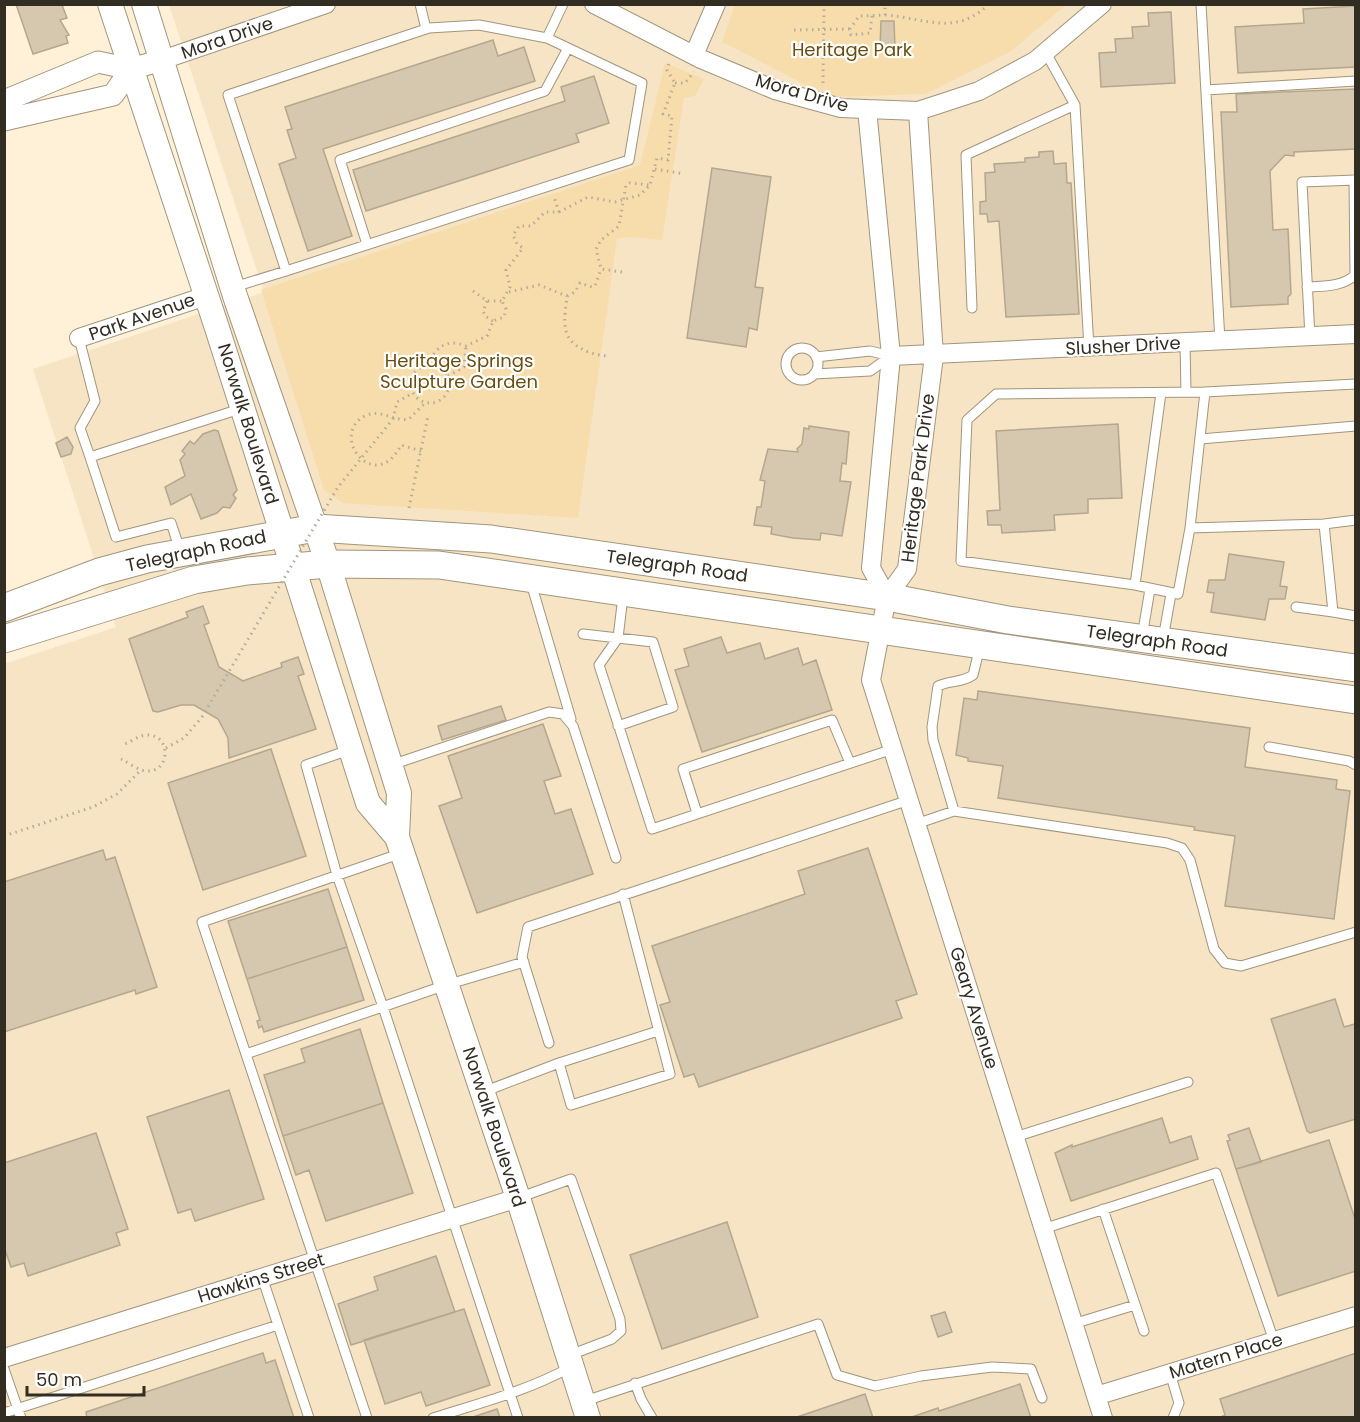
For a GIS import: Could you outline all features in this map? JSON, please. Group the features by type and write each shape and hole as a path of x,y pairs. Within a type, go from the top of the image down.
{"main road":[{"name":"Norwalk Boulevard","path":"110,4 243,408 368,803 399,845 518,1198 585,1410"},
{"name":"Norwalk Boulevard","path":"144,4 233,287 328,564 391,765 399,793 399,845"},
{"name":"Telegraph Road","path":"4,608 99,572 180,552 315,528 491,539 887,597 1008,620 1356,668"},
{"name":"Telegraph Road","path":"4,639 194,580 247,571 328,564 439,565 882,628 1356,700"}],"street":[{"name":"Mora Drive","path":"162,60 302,8 326,4"},
{"name":"Mora Drive","path":"594,4 698,57 775,90 841,108 918,111 980,91 1046,53 1102,4"},
{"path":"698,57 716,4"},
{"path":"4,101 98,62 131,69 162,60"},
{"path":"4,120 114,95 131,69"},
{"path":"36,88 45,111"},
{"name":"Heritage Park Drive","path":"867,109 891,356 871,568 887,597 908,569 934,356 918,111"},
{"name":"Park Avenue","path":"79,338 206,296"},
{"name":"Slusher Drive","path":"891,356 934,356 1356,334"},
{"name":"Geary Avenue","path":"887,597 871,680 1103,1418"},
{"name":"Hawkins Street","path":"4,1358 518,1198"},
{"name":"Matern Place","path":"1096,1396 1356,1316"}],"lane":[{"path":"420,4 426,29"},
{"path":"547,38 563,4"},
{"path":"1201,4 1220,341"},
{"path":"233,287 629,160 642,83 547,38 478,25 426,29 228,95 286,270"},
{"path":"367,244 340,160 545,91 568,48"},
{"path":"1046,53 1076,105 1089,348"},
{"path":"1206,90 1356,81"},
{"path":"972,308 966,155 1076,105"},
{"path":"1307,287 1333,285 1349,280 1355,274 1354,180 1302,182 1307,287 1310,337"},
{"path":"79,338 95,401 81,428 116,537 171,523 180,552"},
{"path":"1185,343 1186,393"},
{"path":"801,348 807,349 816,357 818,363 814,374 809,378 797,379 791,376 786,365 790,354 801,348"},
{"path":"816,357 870,351 891,356"},
{"path":"814,374 870,371 891,356"},
{"path":"1205,392 1190,528 1178,594 1136,585 961,561 967,420 996,393 1186,393 1356,384"},
{"path":"1136,585 1161,393"},
{"path":"90,456 243,408"},
{"path":"1200,439 1356,426"},
{"path":"1190,528 1324,524 1356,520"},
{"path":"1324,524 1333,612"},
{"path":"529,578 574,730 616,858"},
{"path":"1150,589 1152,640"},
{"path":"624,592 618,638 599,665 652,828 893,749"},
{"path":"1152,640 1170,594"},
{"path":"1296,607 1356,616"},
{"path":"583,634 653,642 673,707 618,726"},
{"path":"954,811 933,740 932,727 938,686 948,681 965,681 973,675 980,644"},
{"path":"391,765 549,712 564,714 574,730"},
{"path":"697,813 683,769 832,720 850,763"},
{"path":"1269,747 1349,761 1356,765"},
{"path":"351,750 306,765 337,875 383,1007 518,1418"},
{"path":"549,1043 522,957 528,927 909,800"},
{"path":"916,824 954,811 1167,843 1182,848 1190,860 1214,949 1225,963 1241,966 1356,932"},
{"path":"367,1418 202,922 337,875 399,845"},
{"path":"559,1063 571,1105 670,1074 623,894"},
{"path":"246,1054 446,985 524,962"},
{"path":"483,1093 559,1063 658,1031"},
{"path":"1015,1137 1188,1082"},
{"path":"1043,1229 1216,1173 1274,1341"},
{"path":"433,1418 511,1394 544,1381 570,1361 612,1339 621,1331 620,1319 571,1179 518,1198"},
{"path":"1103,1209 1144,1331"},
{"path":"262,1277 309,1418"},
{"path":"1073,1324 1135,1305"},
{"path":"585,1410 635,1383 818,1324 837,1375 859,1383 875,1386 960,1370 1020,1367 1031,1369 1042,1398"},
{"path":"4,1413 20,1413 278,1325"},
{"path":"4,1369 20,1413"},
{"path":"1170,1373 1179,1403 1173,1418"},
{"path":"635,1383 640,1400 652,1418"}],"path":[{"path":"823,83 824,4"},
{"path":"885,4 885,15"},
{"path":"872,16 872,30 867,35 851,35 850,29 859,16 885,15 918,18 933,24 955,24 967,20 989,4"},
{"path":"794,30 850,29"},
{"path":"675,83 690,80 698,57"},
{"path":"655,169 684,174"},
{"path":"502,301 509,292 538,285 567,296 575,292 580,283 595,286 601,269 596,249 601,240 619,226 626,185 630,183 650,185"},
{"path":"509,292 506,270 523,248 517,244 513,235 519,226 531,226 545,212 559,212 553,194"},
{"path":"601,269 622,272"},
{"path":"473,291 488,301 502,301"},
{"path":"567,296 565,330 569,337 581,349 601,356 610,356"},
{"path":"488,301 483,311 485,316 493,321 499,320 506,314 502,301"},
{"path":"429,365 435,351 441,345 458,343 466,346 487,336 493,321"},
{"path":"447,376 464,367 466,346"},
{"path":"422,366 441,368 447,376 449,384 445,396 434,403 426,402 413,393 413,375 422,366"},
{"path":"165,748 184,738 202,717 338,488 393,419 397,402 413,393"},
{"path":"421,451 402,446 396,457 381,465 368,464 360,459 353,449 351,439 353,430 360,420 378,413 393,419 412,418 426,402"},
{"path":"409,507 428,416"},
{"path":"121,759 141,770 151,771 165,760 165,748 159,739 148,735 125,744"},
{"path":"4,836 93,807 117,794 141,770"}],"shaded area":[{"path":"169,5 1355,5 1355,1417 5,1417 4,664 116,627 33,369 264,292"}],"green space":[{"name":"Heritage Park","path":"735,5 1066,5 1010,52 925,94 829,97 722,42"},
{"name":"Heritage Springs Sculpture Garden","path":"665,63 704,79 695,96 684,98 662,240 629,237 617,239 578,518 343,503 324,490 261,290 640,165"}],"building":[{"path":"16,4 62,5 67,18 60,20 69,35 66,36 68,43 33,54"},
{"path":"1355,6 1356,67 1238,73 1235,27 1304,23 1303,9"},
{"path":"1171,12 1175,83 1101,87 1099,53 1116,52 1115,39 1133,38 1132,27 1149,26 1148,13"},
{"path":"881,21 894,21 895,48 880,48"},
{"path":"493,40 498,56 524,47 535,81 323,149 352,236 308,251 279,164 296,158 287,130 292,129 285,107"},
{"path":"594,76 609,123 576,134 579,142 366,211 353,170 565,101 561,87"},
{"path":"1356,89 1356,149 1294,152 1294,156 1285,155 1270,171 1273,230 1288,229 1291,294 1288,297 1288,304 1231,307 1221,112 1237,112 1236,94"},
{"path":"1053,151 1054,164 1066,163 1067,183 1071,183 1079,314 1006,317 999,221 988,222 987,214 980,214 980,202 986,201 985,173 995,172 994,164 1025,162 1025,158 1039,157 1039,152"},
{"path":"712,168 771,177 755,287 763,288 757,330 749,328 746,347 687,338"},
{"path":"1118,424 1122,498 1088,499 1088,513 1054,515 1055,530 1002,533 1001,525 988,525 987,511 1000,510 996,431"},
{"path":"809,426 849,432 846,464 842,463 840,481 851,482 842,536 821,533 820,540 793,538 771,534 772,527 754,525 757,507 761,507 765,481 760,480 768,449 798,452 797,449 802,444 804,428 809,429"},
{"path":"218,431 237,490 233,495 236,498 230,508 223,507 217,513 201,519 191,494 171,505 165,487 185,476 180,460 185,454 182,451 190,441 194,444 203,434"},
{"path":"67,437 73,447 71,454 61,457 56,443"},
{"path":"1229,554 1284,562 1280,586 1287,587 1285,599 1269,599 1265,620 1211,612 1214,593 1207,592 1209,580 1225,580"},
{"path":"203,606 209,623 204,625 219,667 243,681 282,667 281,663 298,657 304,674 298,676 316,729 229,758 228,738 218,719 194,705 181,705 158,712 153,711 129,639 188,617 186,612"},
{"path":"721,637 727,653 760,643 765,659 798,648 803,665 816,660 832,710 702,752 675,670 689,666 684,649"},
{"path":"978,691 1250,728 1245,767 1337,780 1336,789 1350,791 1334,919 1225,906 1235,836 1194,830 1195,827 998,798 1003,766 968,761 968,758 956,755 964,698 977,700"},
{"path":"501,706 506,720 442,740 438,726"},
{"path":"543,724 561,776 544,781 555,814 571,809 593,874 477,913 439,806 462,798 448,756"},
{"path":"271,749 306,856 203,890 168,783"},
{"path":"868,848 917,994 896,1001 902,1018 699,1087 694,1074 684,1077 660,1005 670,1002 652,946 805,894 798,871"},
{"path":"103,850 106,860 115,857 157,987 136,994 135,990 4,1032 4,882"},
{"path":"328,889 347,947 247,979 228,921"},
{"path":"347,947 364,1000 264,1032 262,1026 259,1028 257,1021 260,1020 247,979"},
{"path":"1335,999 1344,1027 1355,1024 1356,1027 1356,1119 1310,1133 1307,1131 1271,1019"},
{"path":"360,1029 383,1103 283,1136 264,1075 305,1062 301,1049"},
{"path":"229,1090 264,1199 195,1221 191,1209 178,1213 147,1117"},
{"path":"383,1103 413,1193 326,1221 309,1170 296,1175 283,1136"},
{"path":"1162,1118 1170,1143 1191,1136 1198,1159 1071,1201 1055,1153 1072,1145 1072,1147"},
{"path":"1249,1128 1261,1162 1236,1169 1227,1141 1230,1140 1228,1135"},
{"path":"96,1133 128,1229 116,1233 120,1245 28,1276 24,1263 11,1267 4,1247 4,1163"},
{"path":"1329,1140 1356,1222 1356,1271 1278,1296 1236,1169"},
{"path":"727,1222 758,1317 662,1349 630,1255"},
{"path":"436,1256 455,1312 351,1345 338,1304 378,1290 374,1277"},
{"path":"464,1309 490,1385 426,1406 421,1392 385,1404 364,1340"},
{"path":"945,1312 952,1332 938,1337 931,1316"},
{"path":"263,1353 266,1363 275,1360 294,1418 87,1418 86,1412"},
{"path":"1356,1353 1356,1418 1219,1418 1225,1415 1220,1399"},
{"path":"1020,1384 1031,1418 909,1418 938,1408 939,1411"},
{"path":"865,1394 873,1418 794,1418"},
{"path":"497,1409 500,1418 470,1418"}]}
